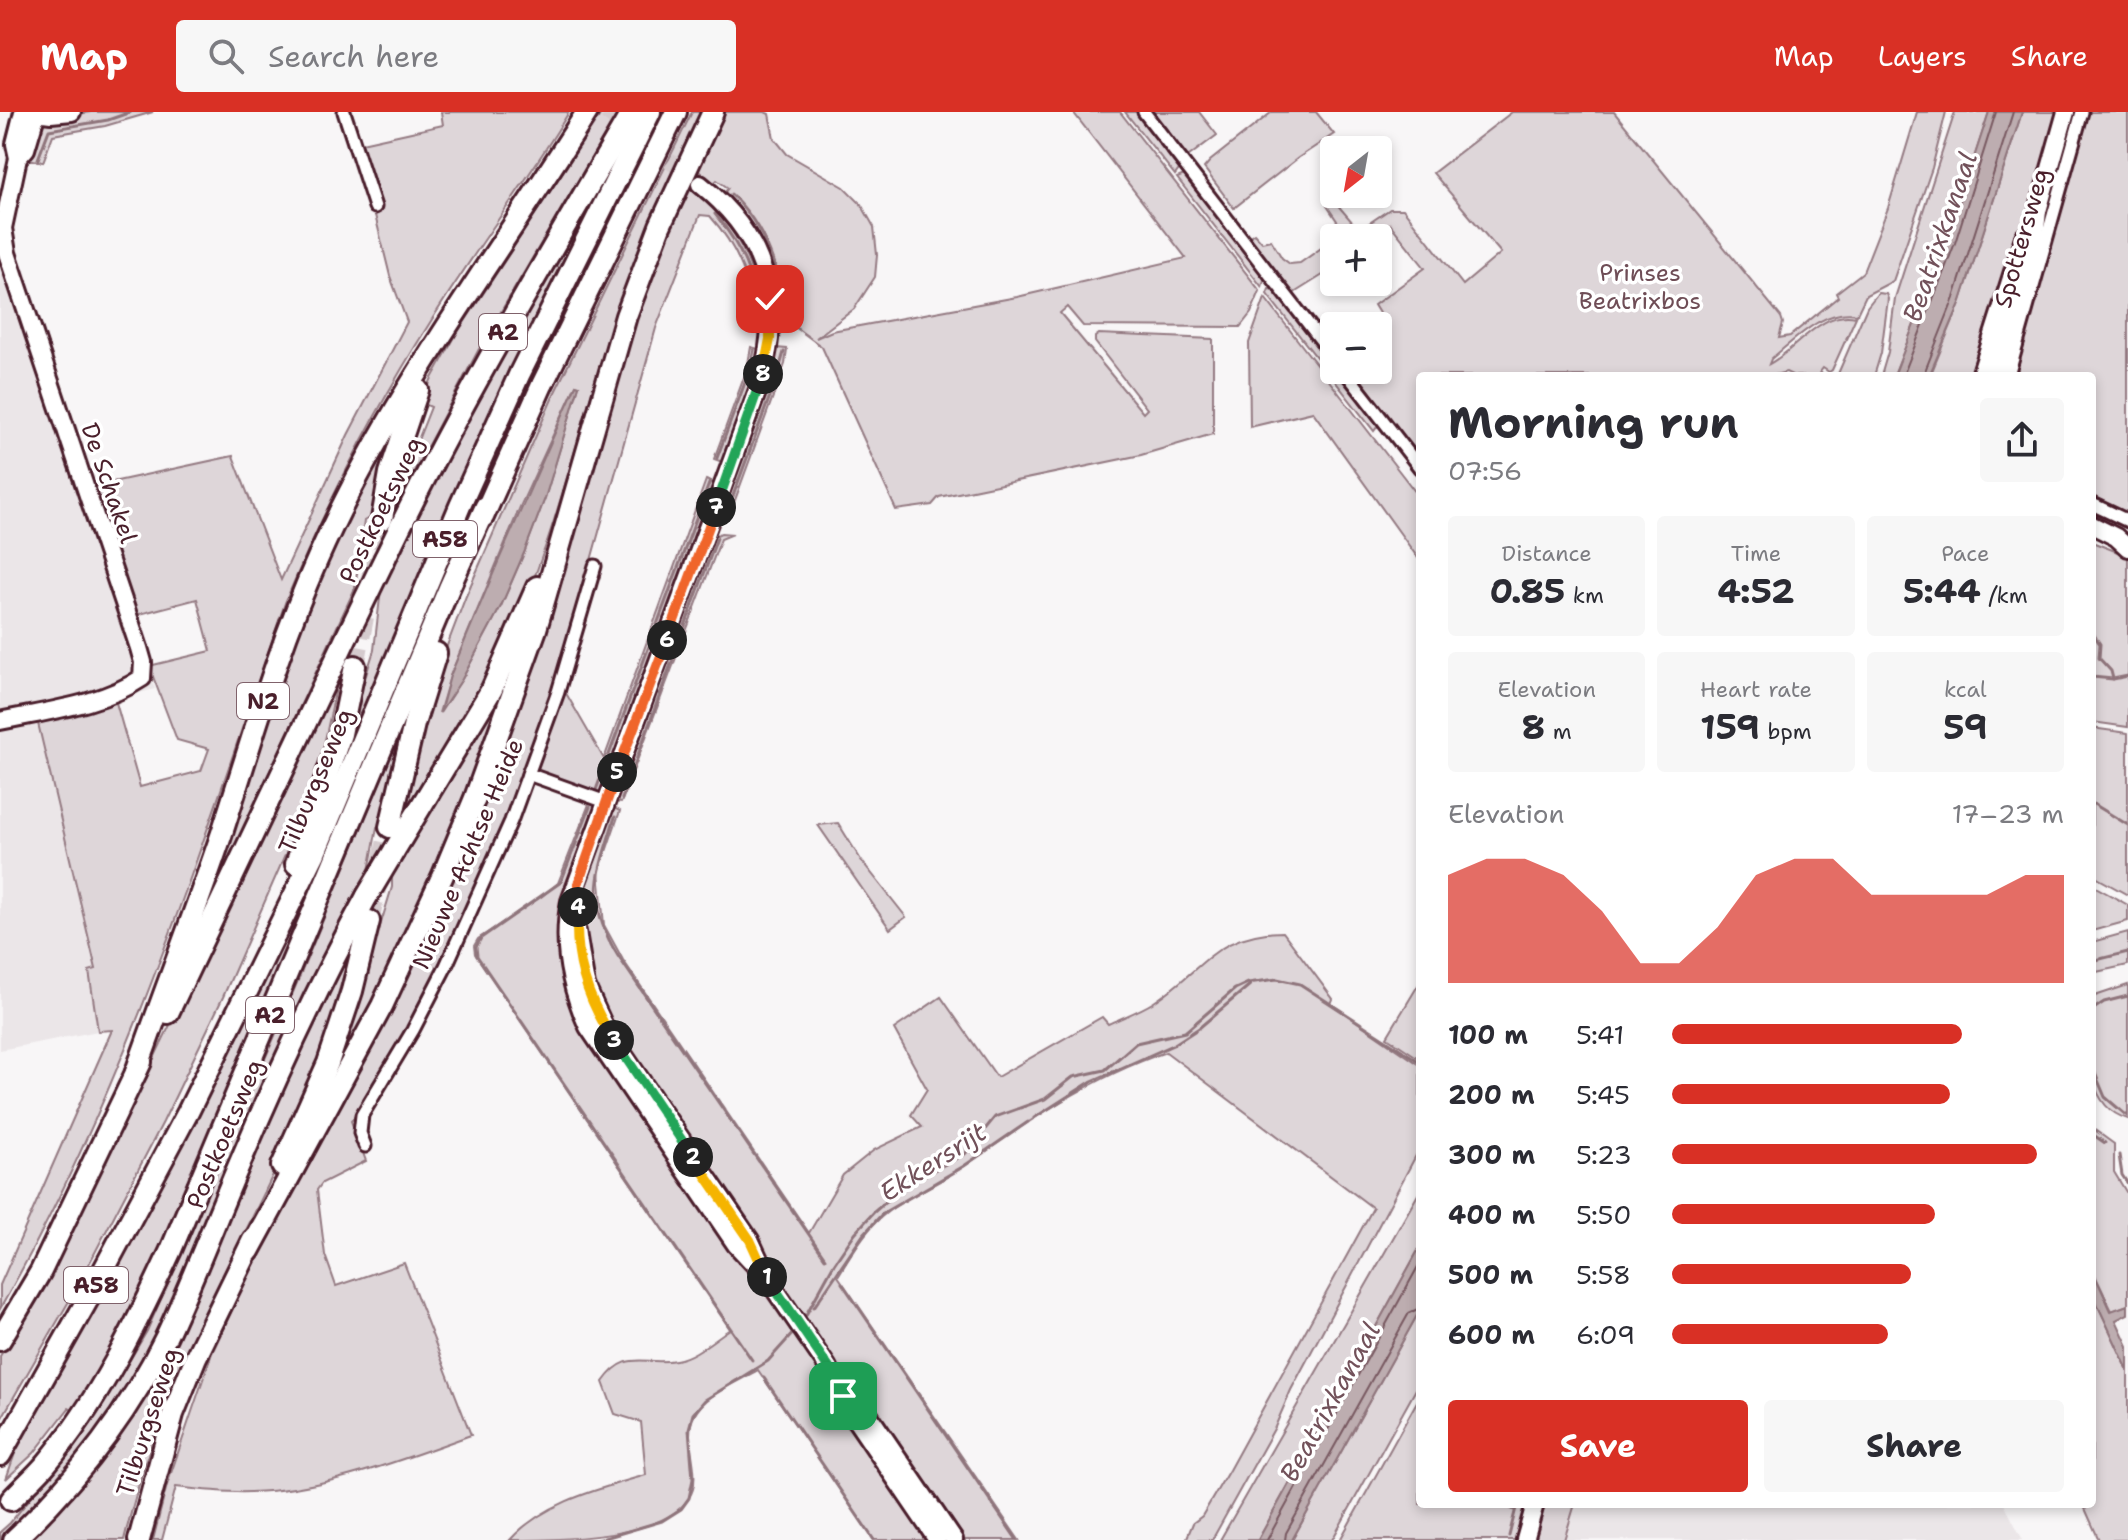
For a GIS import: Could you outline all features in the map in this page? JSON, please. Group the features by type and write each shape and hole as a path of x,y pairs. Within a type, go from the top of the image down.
{"highway":[{"name":"N2","path":"434,349 587,112"},
{"name":"Postkoetsweg","path":"0,1340 41,1271 136,1072 184,981 421,484 492,351 632,112"},
{"name":"Tilburgseweg","path":"0,1455 174,1139 315,853 508,399 650,112"},
{"name":"A2","path":"486,506 676,112"},
{"path":"249,1251 382,1006 443,875 512,700 536,629 626,316 660,226 713,112"},
{"path":"382,519 394,459 434,349"},
{"name":"Postkoetsweg","path":"136,1072 222,833 265,694 302,595 367,457 434,349"},
{"name":"Postkoetsweg","path":"11,1500 45,1465 87,1409 136,1326 486,506"},
{"name":"A58","path":"390,827 414,724 486,506"},
{"name":"Postkoetsweg","path":"14,1540 69,1484 113,1426 151,1365 199,1263 301,1023 367,896 492,689 568,517"},
{"name":"A2","path":"255,973 341,734 355,666"},
{"name":"Tilburgseweg","path":"139,1540 173,1414 196,1357 249,1251 280,1171 328,1063 352,991 369,921"}],"street":[{"name":"De Schakel","path":"0,721 85,702 133,685 144,672 139,648 7,253 3,228 18,158 15,144 23,112"},
{"name":"De Schakel","path":"18,158 26,149 36,112"},
{"path":"36,112 72,112"},
{"path":"344,112 375,207"},
{"path":"1144,112 1320,339"},
{"name":"Spottersweg","path":"1996,372 2035,237 2038,211 2066,112"},
{"name":"Spottersweg","path":"2009,372 2082,112"},
{"path":"700,184 740,223 761,260 770,299 770,339 760,384 578,884 577,942 583,975 604,1026 750,1240 770,1282 832,1373 862,1405 954,1540"},
{"name":"Spottersweg","path":"1981,372 2026,232 2038,211"},
{"path":"1355,384 1416,463"},
{"path":"2096,506 2128,521"},
{"path":"2096,527 2116,537 2128,549"},
{"path":"2096,539 2128,549"},
{"name":"Nieuwe Achtse Heide","path":"365,1146 360,1133 362,1115 413,1030 446,966 511,821 558,692 595,566"},
{"path":"528,774 606,802"},
{"path":"832,1373 850,1412 937,1540"},
{"path":"1525,1540 1534,1508"}],"shaded area":[{"path":"0,255 155,689 37,719 96,970 89,972 98,1031 0,1050"},
{"path":"1569,1508 2006,1508 2023,1540 1559,1540"}],"green space":[{"path":"91,112 153,112 105,126 53,135 43,162 28,159 37,133 48,121"},
{"path":"441,112 569,112 410,355 352,459 317,530 285,603 192,873 124,1051 45,1225 0,1309 0,1285 112,1030 98,1031 89,971 96,969 37,719 115,699 140,787 201,771 209,749 177,740 149,666 211,651 197,599 132,616 94,486 233,456 281,580 348,435 407,322 390,276 375,215 380,213 357,144 443,125"},
{"path":"602,112 618,112 479,349 393,511 397,493 431,407 422,403 431,380 456,335"},
{"path":"658,112 667,112 130,1323 76,1412 69,1408 34,1453 6,1479 21,1436 405,657 527,376"},
{"path":"692,112 703,112 657,210 626,286 549,537 521,611 480,692 400,820 437,672 466,596 555,392","holes":["576,385 579,386 545,498 524,553 501,606 462,679 439,713 450,676 520,507"]},
{"path":"723,112 769,114 774,138 787,154 844,187 861,204 874,227 877,255 875,277 854,309 816,338 832,331 1017,297 1186,258 1073,112 1120,112 1260,291 1251,313 1240,327 1083,326 1067,307 1060,313 1143,413 1147,409 1095,342 1095,337 1099,334 1213,339 1213,434 1141,455 939,497 932,505 896,510 822,347 795,327 778,328 781,325 776,287 758,237 725,192 728,188 717,180 714,183 696,169"},
{"path":"1125,112 1138,112 1181,167 1175,175"},
{"path":"1148,112 1199,112 1217,135 1185,156"},
{"path":"1272,112 1316,112 1334,134 1320,136 1320,143 1234,208 1204,168"},
{"name":"Prinses Beatrixbos","path":"1512,112 1614,112 1781,317 1783,323 1779,338 1790,336 1863,272 1888,208 1917,112 1946,112 1932,168 1893,281 1866,295 1857,314 1845,313 1821,320 1800,334 1769,364 1831,319 1856,317 1829,372 1823,368 1820,372 1416,372 1416,456 1361,384 1392,384 1392,312 1378,312 1374,305 1386,296 1392,296 1392,292 1425,268 1392,224 1368,224 1390,209 1403,209 1463,285 1501,253 1433,173"},
{"path":"1955,112 1989,112 1947,240 1896,372 1882,372 1895,298"},
{"path":"2022,112 2061,112 2030,215 1989,319 1972,372 1932,372 1961,301"},
{"path":"2086,112 2128,112 2128,517 2096,502 2096,372 2013,372"},
{"path":"619,151 326,801 374,650 382,580 497,359"},
{"path":"1187,174 1263,273 1262,287 1177,178"},
{"path":"687,187 719,214 741,247 755,284 764,328 753,328 751,297 736,254 710,216 700,215 656,328 555,689 486,872 410,1028 351,1121 366,1161 322,1183 317,1190 325,1255 336,1286 404,1263 471,1435 362,1472 306,1486 241,1492 176,1487 162,1540 153,1540 167,1485 212,1353 243,1286 386,1009 568,551 636,319"},
{"path":"1328,208 1340,208 1354,224 1339,224"},
{"path":"1254,233 1262,242 1271,240 1282,258 1290,264 1300,263 1320,249 1320,277 1291,295 1247,238"},
{"path":"1269,289 1276,290 1320,346 1320,362 1267,294"},
{"path":"1878,293 1886,294 1888,299 1881,353 1875,372 1839,372 1867,307"},
{"path":"1265,298 1320,369 1320,384 1332,384 1416,493 1416,555 1313,412 1250,427 1249,343"},
{"path":"751,347 762,350 761,361 725,463 714,459 747,369"},
{"path":"776,348 787,349 785,364 731,511 724,499"},
{"path":"1337,384 1350,384 1380,423 1374,431"},
{"path":"392,429 372,517 364,521 355,588 205,911 272,699 325,562"},
{"path":"706,480 717,485 603,795 537,773 533,769 563,688 604,759"},
{"path":"721,533 733,534 721,539 621,803 614,802 712,537"},
{"path":"2096,544 2128,556 2128,727 2096,723"},
{"path":"549,571 439,869 307,1136 360,992 392,887 392,869"},
{"path":"340,669 321,759 290,844 223,997 163,1122 76,1289 0,1421 0,1356 50,1276"},
{"path":"420,686 384,822 377,827 369,871 348,906 285,1037 159,1336 110,1422 8,1540 0,1540 0,1532 96,1417 147,1331 277,1031"},
{"path":"2096,729 2128,733 2128,895 2096,877"},
{"path":"591,799 599,805 577,867 565,924 569,980 579,1010 595,1042 747,1262 752,1276 770,1291 779,1286 771,1263 759,1253 607,1026 593,996 580,943 580,917 590,866 609,808 620,811 599,872 604,925 623,960 809,1233 843,1175 874,1150 922,1127 911,1115 927,1089 894,1029 941,997 997,1077 1102,1017 1108,1024 1149,1005 1225,946 1260,934 1283,932 1333,999 1331,1004 1416,1062 1416,1156 1291,1390 1275,1427 1212,1540 1186,1540 1193,1523 1202,1516 1229,1470 1373,1208 1166,1052 1086,1087 954,1173 897,1205 871,1227 838,1276 1019,1540 958,1540 856,1393 855,1385 840,1366 837,1368 830,1362 822,1367 823,1378 833,1397 842,1402 934,1540 874,1540 758,1370 714,1395 694,1416 690,1433 693,1489 682,1506 640,1528 613,1534 510,1540 556,1506 646,1475 641,1422 615,1414 603,1382 612,1372 620,1365 636,1360 683,1358 730,1329 475,954 474,946 478,939 558,883"},
{"path":"838,823 861,860 906,917 890,929 818,825"},
{"path":"2096,887 2128,905 2128,921 2096,930"},
{"path":"359,922 332,1015 339,1017 323,1060 288,1144 168,1396 124,1540 25,1540 76,1490 120,1433"},
{"path":"2128,932 2128,965 2096,972 2096,941"},
{"path":"2128,985 2128,1119 2112,1111 2101,1100 2096,1088 2096,996"},
{"path":"1416,989 1416,1056 1387,1037"},
{"path":"2096,1131 2114,1144 2114,1172 2128,1195 2128,1305 2112,1311 2096,1277"},
{"path":"1416,1198 1416,1254 1258,1540 1220,1540"},
{"path":"2096,1302 2128,1370 2128,1540 2099,1540 2085,1508 2096,1508"},
{"path":"1416,1317 1416,1389 1332,1540 1292,1540"},
{"path":"1416,1403 1416,1508 1528,1508 1520,1540 1340,1540"},
{"path":"1539,1508 1574,1508 1564,1540 1531,1540"}],"water":[{"path":"1989,112 2022,112 1961,301 1931,372 1896,372 1947,240"},
{"path":"576,385 579,386 545,498 524,553 501,606 440,713 450,676"},
{"path":"1416,1254 1416,1317 1292,1540 1258,1540"},
{"path":"2096,1278 2111,1311 2128,1305 2128,1314 2116,1320 2128,1346 2128,1370 2096,1302"}],"waterway":[{"path":"38,159 49,130 108,120 131,112"},
{"path":"731,194 753,221 770,252 780,285 784,320"},
{"path":"715,214 733,238 746,264 755,292 758,322"},
{"path":"717,458 749,372 754,350"},
{"path":"730,504 784,352"},
{"path":"596,790 710,481"},
{"path":"622,799 717,538"},
{"path":"2096,638 2100,644 2099,658 2111,671 2113,679"},
{"name":"Ekkersrijt","path":"2096,677 2128,676"},
{"name":"Ekkersrijt","path":"2096,805 2128,825"},
{"path":"590,807 561,882 481,938 476,947 477,956 752,1360"},
{"path":"615,817 597,887 607,937 825,1258"},
{"path":"2096,960 2128,952"},
{"name":"Ekkersrijt","path":"802,1322 855,1233 905,1185 965,1154 995,1117 1045,1099 1073,1077 1105,1070 1136,1043 1185,1032 1235,989 1248,983 1277,979 1300,984 1416,1059"},
{"name":"Ekkersrijt","path":"1034,1118 1092,1081 1173,1045 1199,1028 1251,984"},
{"path":"2096,1007 2128,996"},
{"path":"2096,1076 2105,1097 2126,1115"},
{"name":"Ekkersrijt","path":"814,1307 863,1235 883,1213 964,1166 1028,1122"},
{"path":"2096,1137 2105,1143"},
{"path":"2119,1155 2122,1175 2128,1184"},
{"path":"842,1283 1017,1540"},
{"name":"Ekkersrijt","path":"598,1540 662,1521 681,1509 689,1498 693,1479 689,1429 693,1414 705,1400 768,1361 795,1331"},
{"path":"764,1378 874,1540"},
{"path":"1509,1536 1516,1508"}],"tunnel":[{"path":"606,112 632,132"},
{"path":"650,146 700,184"},
{"path":"355,666 382,519"},
{"path":"369,921 390,827"}],"route":[{"path":"770,299 770,339 760,384 578,884 577,942 586,986 604,1026 750,1240 766,1277 837,1380 843,1396"}],"water label":[{"name":"Beatrixkanaal","path":"1940,237"},
{"name":"Beatrixkanaal","path":"1330,1402"}]}
